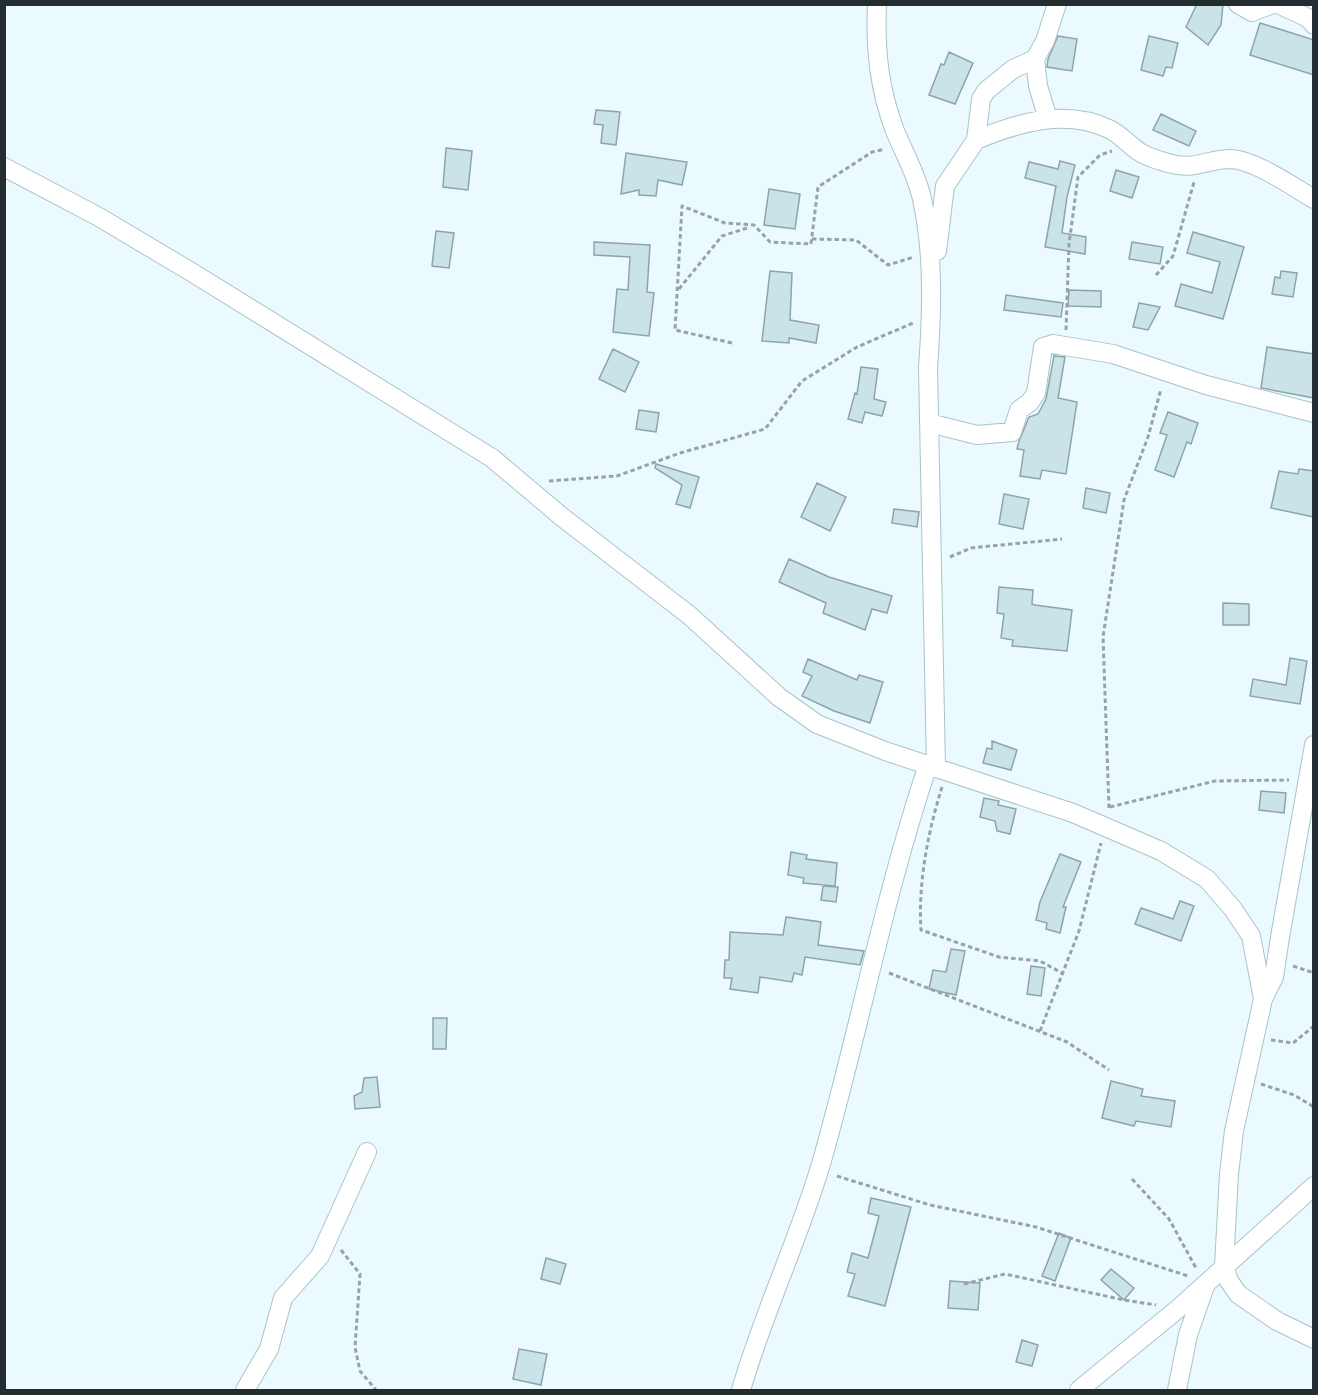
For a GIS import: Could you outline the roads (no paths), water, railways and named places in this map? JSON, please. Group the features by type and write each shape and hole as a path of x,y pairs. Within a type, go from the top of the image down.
{"street":[{"path":"877,4 878,74 922,199 932,312"},
{"path":"741,1390 803,1221 821,1164 907,827 937,768 928,368 944,192 954,171 976,140 978,109 986,91 1013,69 1035,58 1045,41 1057,4"},
{"path":"1238,4 1252,12 1273,4"},
{"path":"1278,4 1308,18 1314,25"},
{"path":"1035,58 1039,92 1048,119"},
{"path":"976,140 1012,125 1048,119 1096,124 1110,129 1141,153 1169,163 1190,167 1232,159 1271,175 1314,199"},
{"path":"4,167 99,217 492,458 689,615 779,697 818,724 937,768 1076,814 1161,851 1207,879 1233,909 1251,936 1263,999"},
{"path":"929,423 977,435 1012,432 1019,410 1030,402 1036,393 1043,347 1053,344 1136,361 1165,373 1314,413"},
{"path":"1314,745 1311,777 1278,959 1254,1029 1234,1131 1229,1174 1224,1266 1229,1281 1244,1299 1277,1322 1314,1339"},
{"path":"244,1390 269,1349 283,1298 309,1272 320,1256 367,1152"},
{"path":"1079,1390 1179,1308 1204,1281 1314,1186"},
{"path":"1177,1390 1188,1335 1204,1281"}]}
